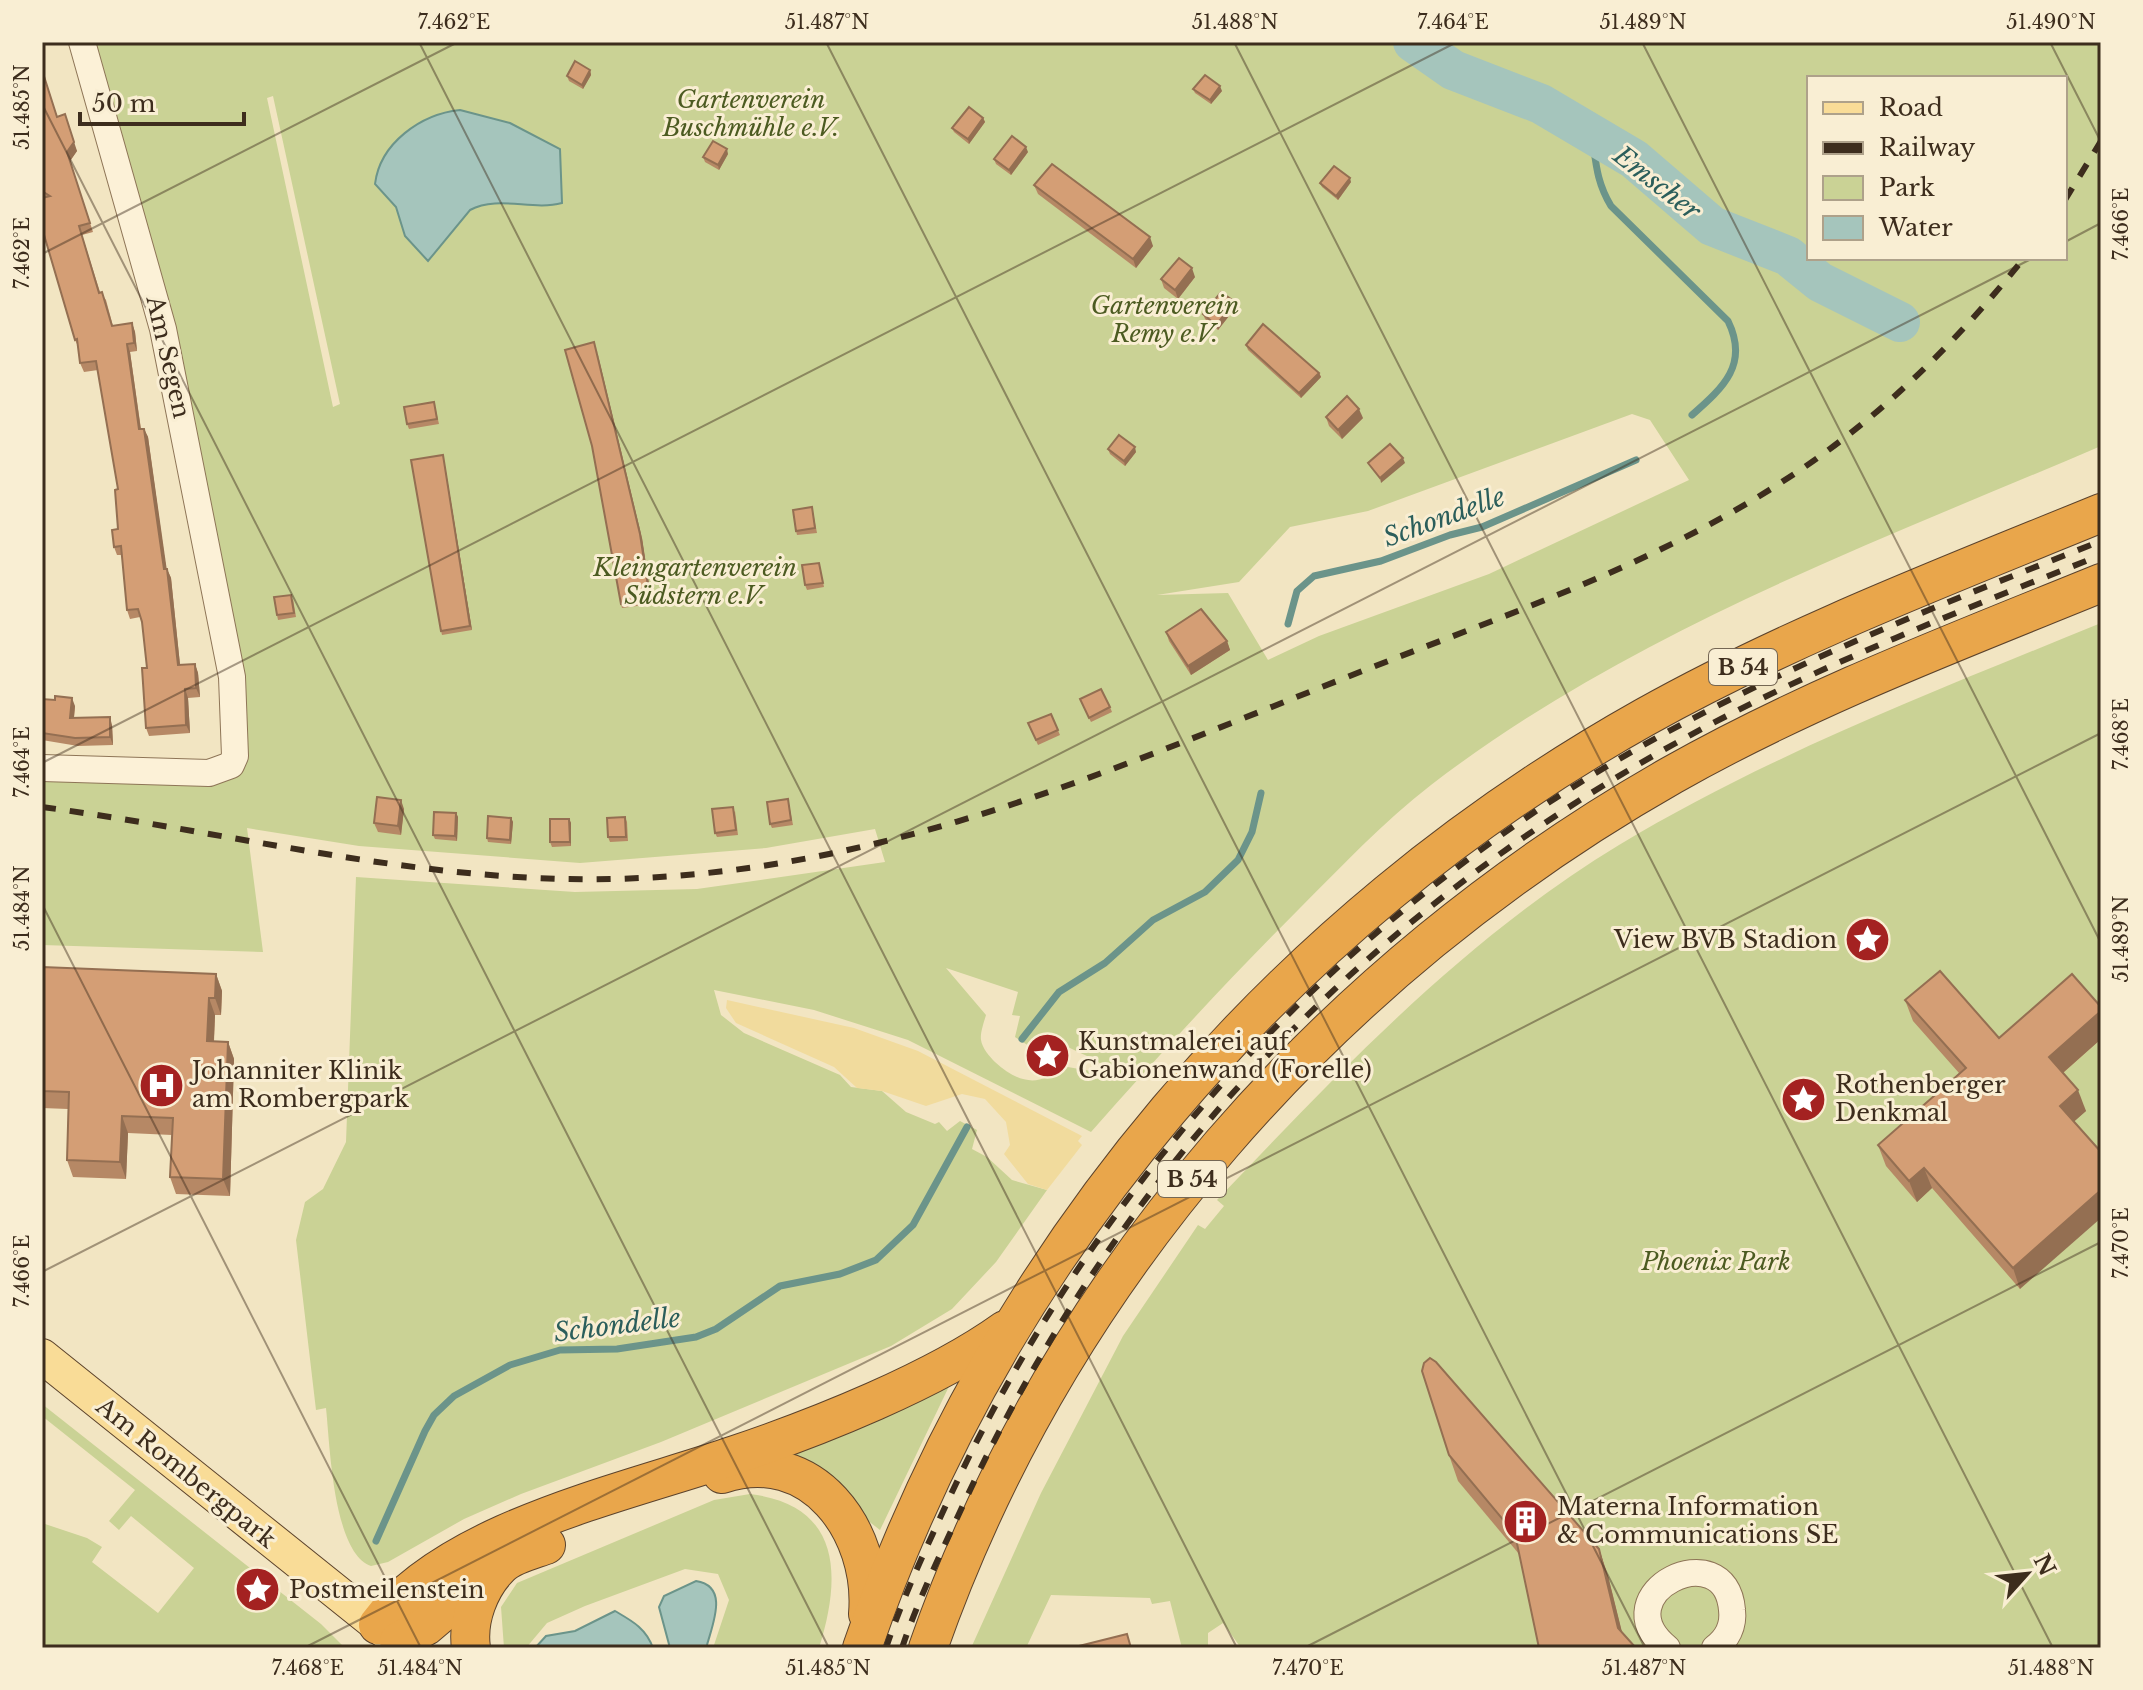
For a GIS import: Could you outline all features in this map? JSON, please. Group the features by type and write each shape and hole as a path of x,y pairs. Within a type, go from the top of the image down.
{"highway":[{"name":"B 54","path":"864,1644 909,1523 960,1418 1013,1323 1119,1169 1250,1016 1322,948 1412,872 1493,811 1589,750 1701,688 1833,625 2101,513"},
{"name":"B 54","path":"928,1648 997,1484 1044,1396 1123,1271 1218,1146 1338,1019 1476,902 1572,835 1673,775 1857,685 2101,583"},
{"path":"864,1644 868,1605 865,1568 847,1520 814,1487 776,1469 741,1468 718,1475 501,1565 426,1626 395,1638 393,1605 421,1581 484,1545 606,1494 736,1455 837,1415 945,1367 1013,1323"},
{"path":"471,1648 470,1628 474,1608 501,1565"}],"main road":[{"name":"Am Rombergpark","path":"42,1356 395,1638"}],"street":[{"name":"Am Segen","path":"42,768 209,773 231,765 235,756 232,677 163,329 82,42"},
{"path":"1667,1648 1651,1627 1650,1603 1654,1593 1671,1577 1693,1572 1714,1579 1730,1598 1732,1624 1718,1647"}],"green space":[{"path":"88,42 2101,42 2101,446 1755,595 1587,681 1508,731 1431,785 1363,845 1219,991 1091,1132 908,1040 814,1010 714,990 721,1015 744,1033 840,1075 851,1087 882,1091 906,1112 935,1124 939,1122 947,1131 960,1121 977,1130 972,1149 987,1157 1012,1180 1047,1190 996,1262 952,1309 891,1346 661,1442 521,1494 464,1519 388,1562 371,1566 358,1557 348,1541 341,1520 332,1471 326,1408 316,1410 296,1240 305,1202 323,1189 346,1142 356,877 575,892 697,889 885,862 875,829 766,848 580,863 359,846 247,828 263,952 42,945 42,776 243,761","holes":["273,96 340,404 333,407 267,98","1632,414 1650,420 1689,480 1489,574 1319,636 1268,660 1228,593 1157,595 1239,582 1290,527 1368,511","946,968 1018,992 1012,1015 1020,1016 1015,1037 1029,1046 1048,1034 1114,1075 1062,1066 1045,1078 1036,1080 1012,1074 995,1062 983,1046 981,1034 986,1015"]},
{"name":"Phoenix Park","path":"2101,623 2101,1648 1241,1648 1223,1623 1208,1633 1208,1648 1182,1648 1170,1601 1152,1604 1150,1598 1051,1595 1026,1648 971,1648 1041,1493 1123,1336 1198,1225 1205,1229 1224,1206 1217,1200 1406,1009 1456,964 1562,882 1676,812 1795,752"},
{"path":"954,1376 880,1530 774,1448"},
{"path":"42,1404 321,1624 345,1648 42,1648 42,1523 87,1538 102,1547 92,1562 158,1613 194,1568 131,1516 119,1530 109,1521 135,1490 42,1416"},
{"path":"750,1494 780,1501 802,1512 818,1528 827,1548 831,1595 819,1648 713,1648 729,1600 718,1574 685,1569 547,1623 526,1648 504,1648 501,1607 517,1583 714,1500"}],"sand":[{"path":"727,1000 854,1028 918,1051 1082,1136 1078,1141 1082,1145 1047,1190 1028,1184 1004,1154 1010,1145 1006,1122 985,1099 962,1094 926,1106 882,1091 857,1088 834,1067 736,1023 726,1008"}],"water":[{"path":"460,110 510,123 560,149 562,203 504,203 470,210 428,261 405,236 396,207 375,184 378,169 394,144 417,124"},
{"path":"696,1581 706,1584 716,1598 715,1616 706,1648 670,1648 659,1607 664,1596"},
{"path":"615,1611 642,1630 653,1648 535,1648 546,1636 575,1631"}],"building":[{"path":"575,61 590,70 582,85 567,76"},
{"path":"42,70 57,117 65,114 74,142 67,152 90,223 79,226 99,293 102,292 112,326 132,323 134,343 127,344 139,429 144,429 164,569 167,569 178,665 195,664 196,688 185,689 186,725 146,728 142,668 147,668 142,622 138,609 127,610 121,546 114,547 112,530 118,529 115,490 118,489 96,361 80,363 77,339 42,228 42,198 50,196 42,191"},
{"path":"1205,75 1220,86 1210,100 1193,89"},
{"path":"969,107 983,118 968,139 952,128"},
{"path":"1012,136 1026,147 1009,170 994,159"},
{"path":"713,141 727,149 718,165 703,157"},
{"path":"1052,164 1150,237 1133,259 1034,185"},
{"path":"1334,166 1350,178 1336,196 1320,183"},
{"path":"1179,258 1192,268 1175,290 1161,279"},
{"path":"1221,292 1235,302 1216,325 1203,314"},
{"path":"1263,324 1319,373 1299,393 1246,345"},
{"path":"594,342 640,534 650,599 621,604 592,446 565,350"},
{"path":"1347,396 1359,409 1338,430 1326,417"},
{"path":"434,402 437,419 407,424 404,407"},
{"path":"1119,435 1135,447 1124,461 1108,449"},
{"path":"1390,444 1403,458 1380,478 1368,463"},
{"path":"443,455 470,626 441,631 411,460"},
{"path":"812,507 815,528 796,531 793,510"},
{"path":"819,563 823,583 805,585 802,565"},
{"path":"291,595 294,613 277,615 274,597"},
{"path":"1201,609 1227,641 1188,666 1166,632"},
{"path":"1101,689 1110,707 1089,718 1080,699"},
{"path":"55,696 72,698 70,718 110,717 110,737 75,738 42,733 42,699 55,700"},
{"path":"1051,714 1058,730 1036,740 1028,723"},
{"path":"377,797 401,800 398,826 374,823"},
{"path":"788,799 791,820 770,824 767,802"},
{"path":"733,807 736,830 715,833 712,809"},
{"path":"434,812 456,813 455,836 433,835"},
{"path":"488,816 511,818 510,840 487,838"},
{"path":"625,817 626,837 608,837 607,818"},
{"path":"550,819 569,819 570,842 550,842"},
{"path":"42,967 216,974 215,998 209,998 207,1041 228,1042 223,1179 170,1177 173,1118 122,1116 120,1162 67,1160 69,1092 42,1091"},
{"path":"1940,971 1999,1038 2072,974 2101,1007 2101,1011 2049,1057 2078,1090 2060,1106 2101,1152 2101,1190 2013,1268 1924,1168 1909,1181 1878,1145 1966,1068 1905,1000"},
{"name":"Materna Information & Communications SE","path":"1430,1358 1599,1549 1618,1628 1636,1648 1539,1648 1515,1534 1449,1455 1422,1371 1424,1363"},
{"path":"1127,1634 1131,1648 1071,1648"}],"waterway":[{"name":"Emscher","path":"1413,42 1453,70 1541,104 1634,159 1712,226 1788,256 1820,282 1900,322"},
{"name":"Schondelle","path":"1592,135 1599,180 1611,206 1728,321 1734,336 1736,350 1730,374 1714,395 1692,415"},
{"name":"Schondelle","path":"1288,624 1297,591 1314,576 1381,561 1450,535 1482,527 1636,460"},
{"name":"Schondelle","path":"1022,1039 1059,992 1105,963 1153,920 1205,892 1238,860 1252,832 1261,793"},
{"name":"Schondelle","path":"376,1541 425,1431 434,1415 454,1396 510,1365 560,1350 617,1349 696,1337 716,1329 780,1286 840,1274 876,1260 913,1225 967,1127"}],"railway":[{"path":"2067,197 2101,141"},
{"path":"42,807 396,865 538,878 610,879 711,873 809,858 904,837 1088,778 1180,743 1582,585 1688,536 1788,478 1854,431 1944,349 2022,260"},
{"path":"886,1648 953,1490 1005,1388 1064,1290 1130,1196 1202,1107 1279,1023 1363,945 1451,872 1545,805 1677,727 1816,659 2101,541"},
{"path":"902,1648 958,1516 1020,1394 1089,1279 1167,1171 1253,1071 1347,978 1449,892 1559,814 1676,743 1832,666 2101,555"}],"place":[{"name":"View BVB Stadion","path":"1868,940"},
{"name":"Kunstmalerei auf Gabionenwand (Forelle)","path":"1047,1056"},
{"name":"Johanniter Klinik am Rombergpark","path":"161,1085"},
{"name":"Rothenberger Denkmal","path":"1804,1099"},
{"name":"Materna Information & Communications SE","path":"1526,1521"},
{"name":"Postmeilenstein","path":"258,1590"}],"park label":[{"name":"Gartenverein Buschmühle e.V.","path":"751,114"},
{"name":"Gartenverein Remy e.V.","path":"1165,320"},
{"name":"Kleingartenverein Südstern e.V.","path":"695,582"}]}
